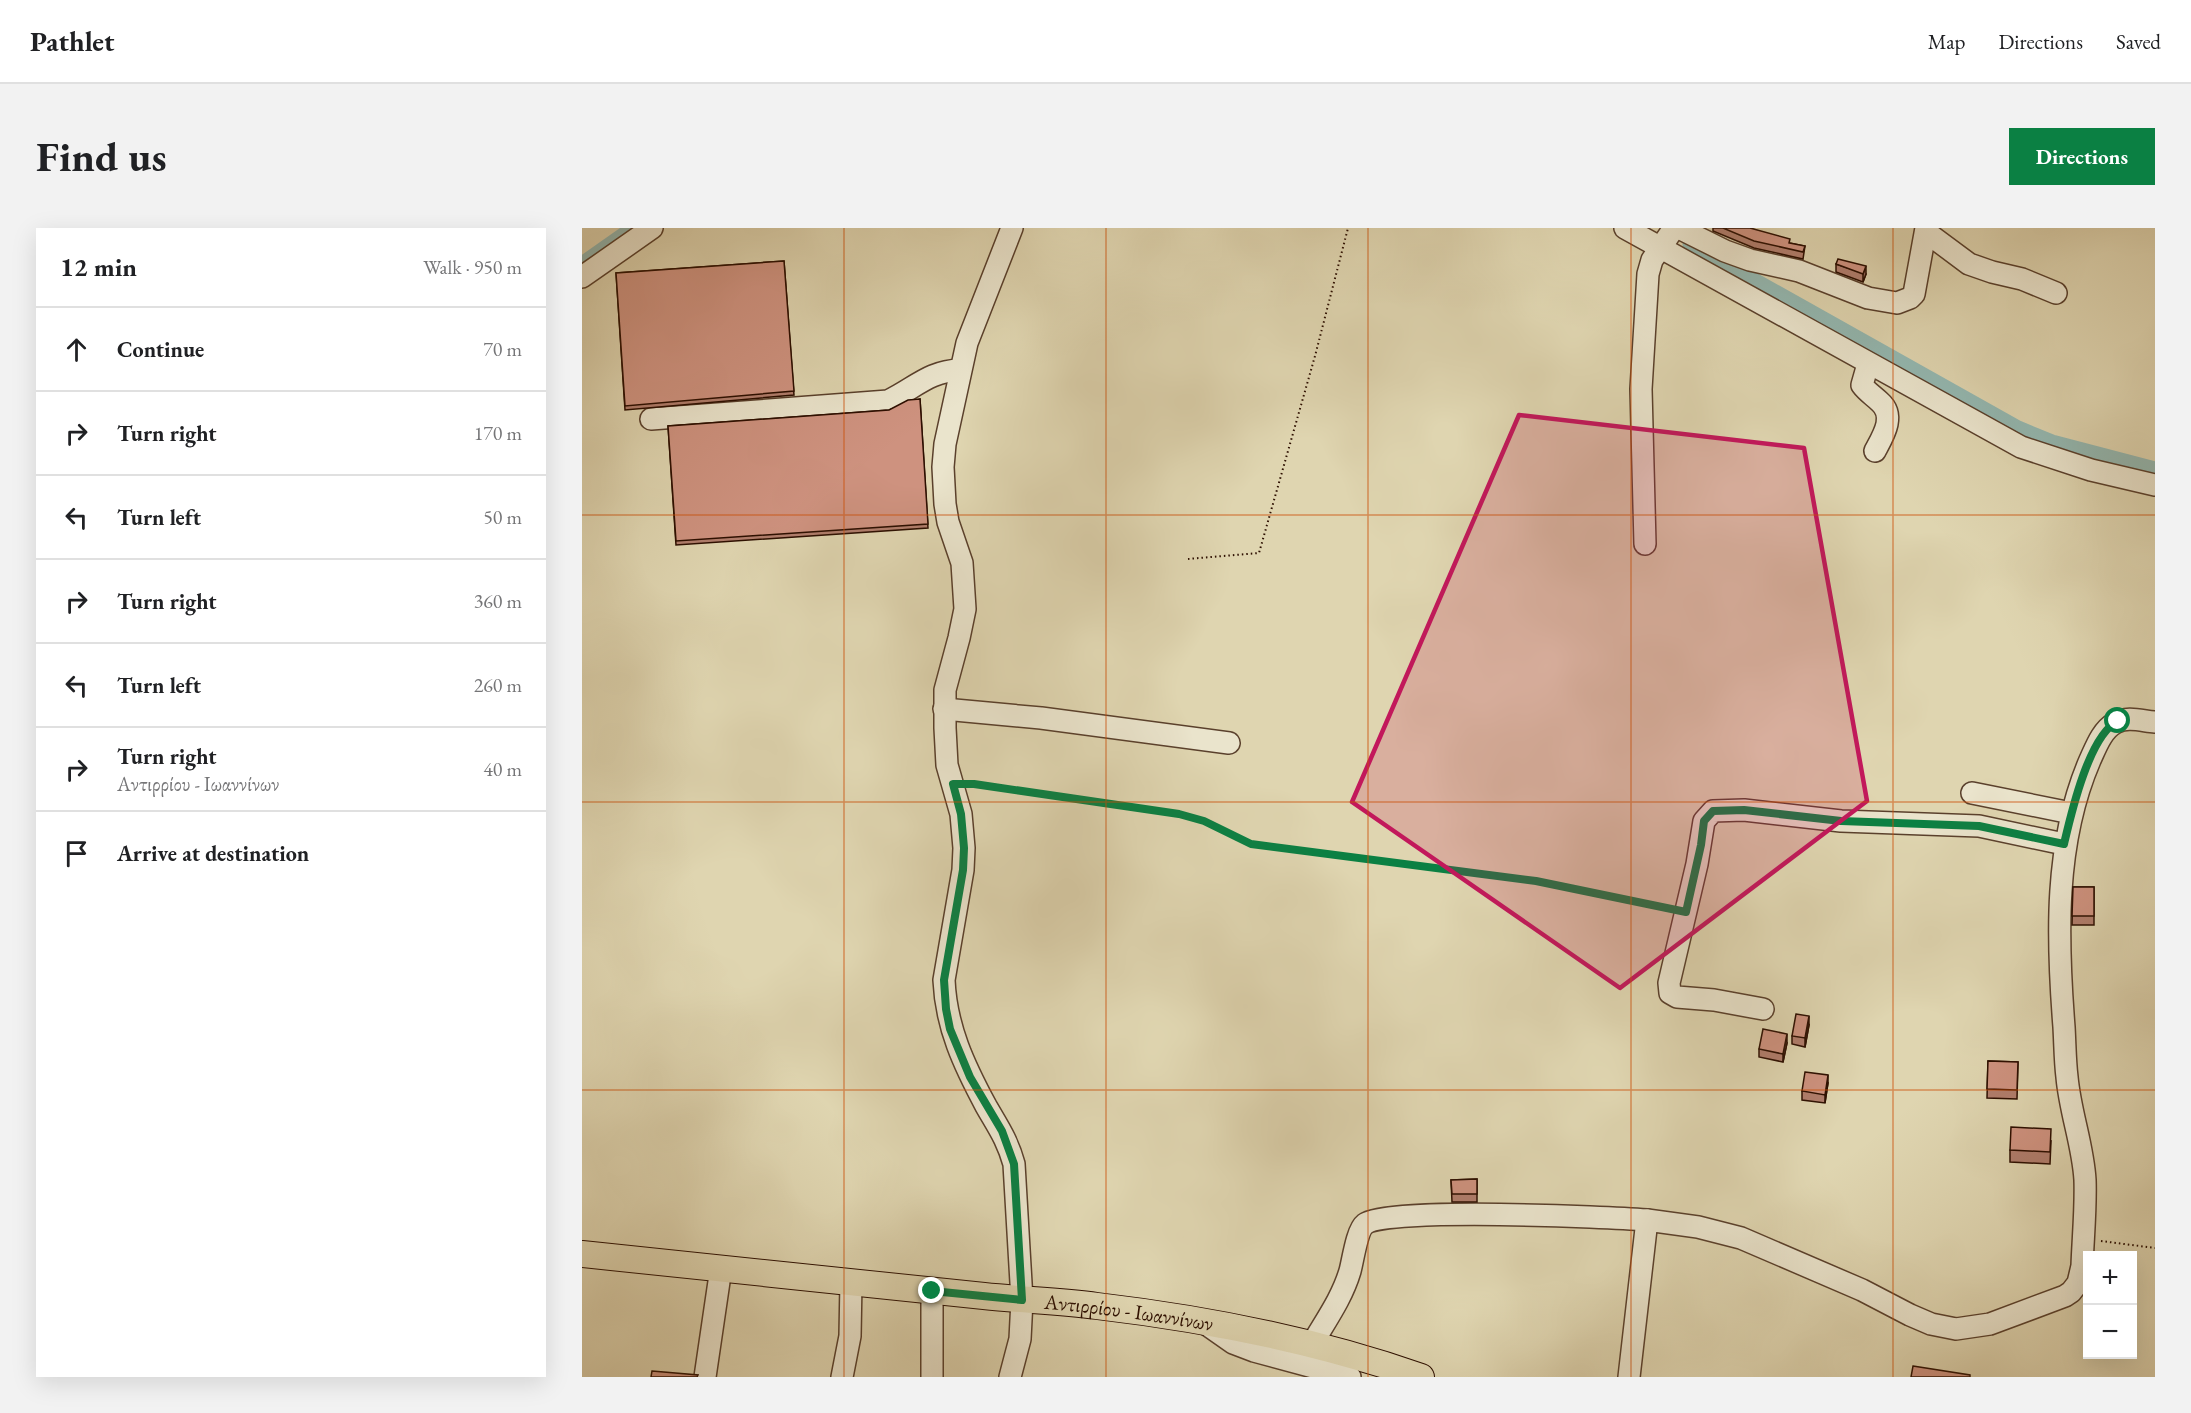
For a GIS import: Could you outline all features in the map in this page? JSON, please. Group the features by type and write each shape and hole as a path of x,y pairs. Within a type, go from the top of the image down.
{"main road":[{"name":"Αντιρρίου - Ιωαννίνων","path":"582,1254 1095,1306 1202,1321 1312,1344 1413,1376"}],"street":[{"path":"582,277 652,228"},
{"path":"1012,228 973,327 960,370 945,444 943,486 948,522 962,563 964,609 962,629 945,690 944,709 946,754 961,814 964,848 963,870 944,980 946,1009 950,1029 970,1077 1002,1131 1014,1164 1022,1300 1020,1338 1014,1373"},
{"path":"1625,228 2021,447 2091,470 2155,485"},
{"path":"1645,544 1641,389 1644,313 1648,274 1652,260 1660,246 1676,228 1750,260 1799,272 1868,298 1891,303 1905,301 1914,294 1926,230 1969,264 2022,279 2056,293"},
{"path":"1868,364 1862,385 1883,404 1888,415 1885,430 1875,451"},
{"path":"651,419 888,401 906,393 935,374 960,370"},
{"path":"944,709 1041,718 1229,743"},
{"path":"1312,1344 1342,1292 1361,1229 1369,1222 1398,1216 1543,1215 1647,1220 1698,1227 1741,1238 1862,1290 1931,1324 1956,1329 1990,1324 2071,1292 2081,1276 2085,1180 2082,1152 2066,1077 2060,934 2064,844 2071,813 2086,769 2107,729 2115,723 2130,719 2155,722"},
{"path":"1972,793 2071,813"},
{"path":"1763,1009 1714,1000 1677,997 1670,993 1669,983 1701,845 1704,821 1713,811 1744,810 1841,821 1979,826 2064,844"},
{"path":"1629,1377 1647,1220"},
{"path":"705,1377 721,1268"},
{"path":"842,1377 850,1336 851,1282"},
{"path":"932,1291 932,1377"},
{"path":"1202,1321 1233,1343 1254,1351 1350,1377"}],"path":[{"path":"1188,559 1259,554 1315,356 1347,228"},
{"path":"953,784 974,784 1179,814 1204,821 1251,844 1536,881 1686,912"},
{"path":"2083,1239 2155,1248"}],"highlighted area":[{"path":"1519,415 1804,448 1867,801 1620,988 1352,802"}],"building":[{"path":"1723,228 1750,228 1790,239 1789,243 1805,246 1803,252 1754,241"},
{"path":"1838,259 1866,266 1863,274 1836,264"},
{"path":"784,261 794,391 625,406 616,273"},
{"path":"920,399 928,524 676,541 668,426 889,410 908,400"},
{"path":"2073,887 2094,887 2094,916 2072,916"},
{"path":"1796,1014 1809,1016 1805,1038 1792,1036"},
{"path":"1763,1029 1787,1034 1783,1054 1759,1049"},
{"path":"1988,1061 2018,1062 2017,1090 1987,1089"},
{"path":"1805,1072 1828,1075 1825,1095 1802,1091"},
{"path":"2011,1127 2051,1129 2050,1152 2010,1150"},
{"path":"1477,1179 1477,1194 1452,1194 1451,1180"},
{"path":"1913,1366 1970,1375 1970,1377 1911,1377"},
{"path":"652,1371 698,1375 697,1377 651,1377"}],"waterway":[{"path":"582,264 633,228"},
{"path":"1690,244 2018,428 2052,442 2155,469"}],"route":[{"path":"932,1291 1022,1300 1014,1164 1002,1131 970,1077 950,1029 946,1009 944,980 963,870 964,848 964,828 953,784 974,784 1179,814 1204,821 1251,844 1536,881 1686,912 1704,821 1713,811 1722,809 1841,821 1979,826 2064,844 2082,777 2100,739 2107,729 2118,721"}]}
